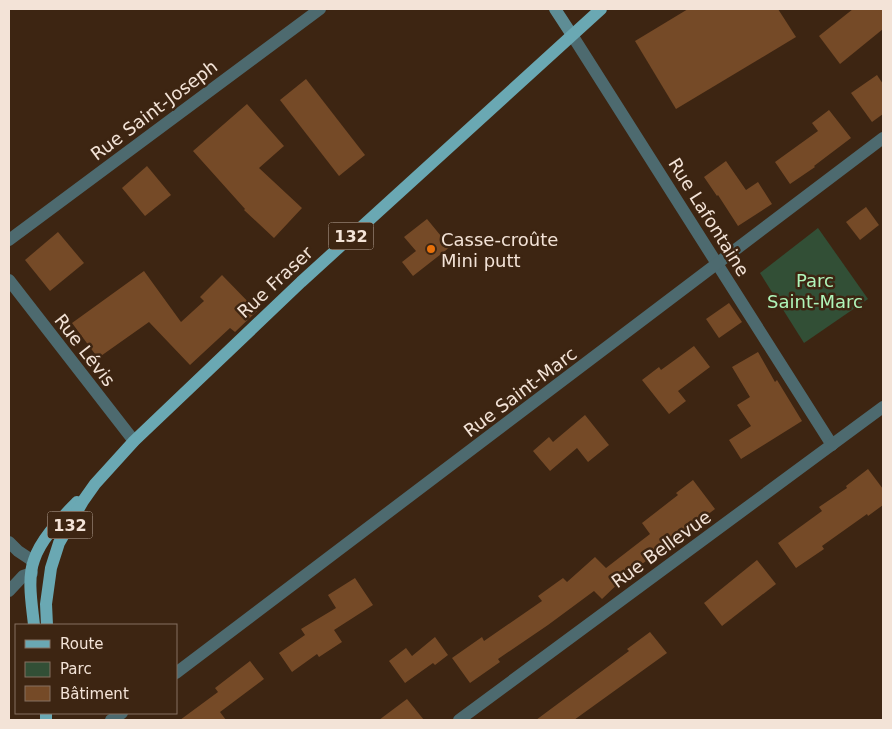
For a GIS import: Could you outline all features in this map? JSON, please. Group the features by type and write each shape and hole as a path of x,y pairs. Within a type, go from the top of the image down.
{"main road":[{"name":"Rue Lafontaine","path":"555,9 572,35"},
{"name":"Rue Fraser","path":"47,624 46,604 51,568 59,543 95,484 134,441 301,282 601,9"},
{"path":"34,624 30,593 32,567 37,552 52,529 95,484"}],"street":[{"name":"Rue Saint-Joseph","path":"9,240 320,9"},
{"name":"Rue Lafontaine","path":"572,35 832,445"},
{"name":"Rue Saint-Marc","path":"178,671 883,138"},
{"name":"Rue Lévis","path":"9,280 134,441"},
{"name":"Rue Bellevue","path":"459,720 883,406"},
{"path":"9,542 32,567 9,591"}],"green space":[{"name":"Parc Saint-Marc","path":"818,228 868,299 804,343 760,273"}],"building":[{"path":"688,9 778,9 796,37 676,109 635,41"},
{"path":"853,9 883,9 883,29 840,64 819,36"},
{"path":"877,75 883,84 883,114 872,122 851,93"},
{"path":"306,79 365,155 339,176 280,100"},
{"path":"247,104 284,146 259,168 302,208 274,238 244,210 193,151"},
{"path":"829,110 851,138 790,184 775,162 818,131 812,123"},
{"path":"726,161 746,190 758,182 772,204 738,226 704,177"},
{"path":"147,166 171,195 145,216 122,188"},
{"path":"866,207 879,225 860,240 846,222"},
{"name":"Casse-croûte Mini putt","path":"427,219 450,247 413,276 402,262 416,251 404,237"},
{"path":"58,232 84,263 50,291 25,260"},
{"path":"144,271 181,322 204,301 200,297 222,275 257,311 235,332 230,328 190,365 149,322 98,358 72,323"},
{"path":"729,303 742,322 719,338 706,319"},
{"path":"694,346 710,367 678,391 686,401 669,414 642,380 659,367 661,370"},
{"path":"758,352 775,382 777,380 802,421 741,459 729,440 751,426 737,405 750,397 732,367"},
{"path":"585,415 609,445 588,462 577,448 550,471 533,451 549,437 553,442"},
{"path":"868,469 883,489 883,505 822,546 824,549 796,568 778,543 822,511 819,507 847,488 846,486"},
{"path":"693,480 715,509 699,521 697,519 648,557 650,558 626,576 602,599 594,591 498,659 500,662 470,683 452,658 482,637 484,641 542,601 538,596 563,578 567,582 595,557 606,568 650,534 642,523 678,495 676,493"},
{"path":"757,560 776,584 722,626 704,603"},
{"path":"355,578 373,605 334,630 342,642 319,657 317,654 292,672 279,653 305,635 301,629 336,608 328,595"},
{"path":"650,632 667,653 574,720 536,720 629,651 627,649"},
{"path":"435,637 448,655 405,683 389,661 406,648 412,656"},
{"path":"250,661 264,679 220,712 226,720 180,720 218,692 215,688"},
{"path":"407,699 424,720 379,720"}],"place":[{"name":"Casse-croûte Mini putt","path":"431,249"}]}
